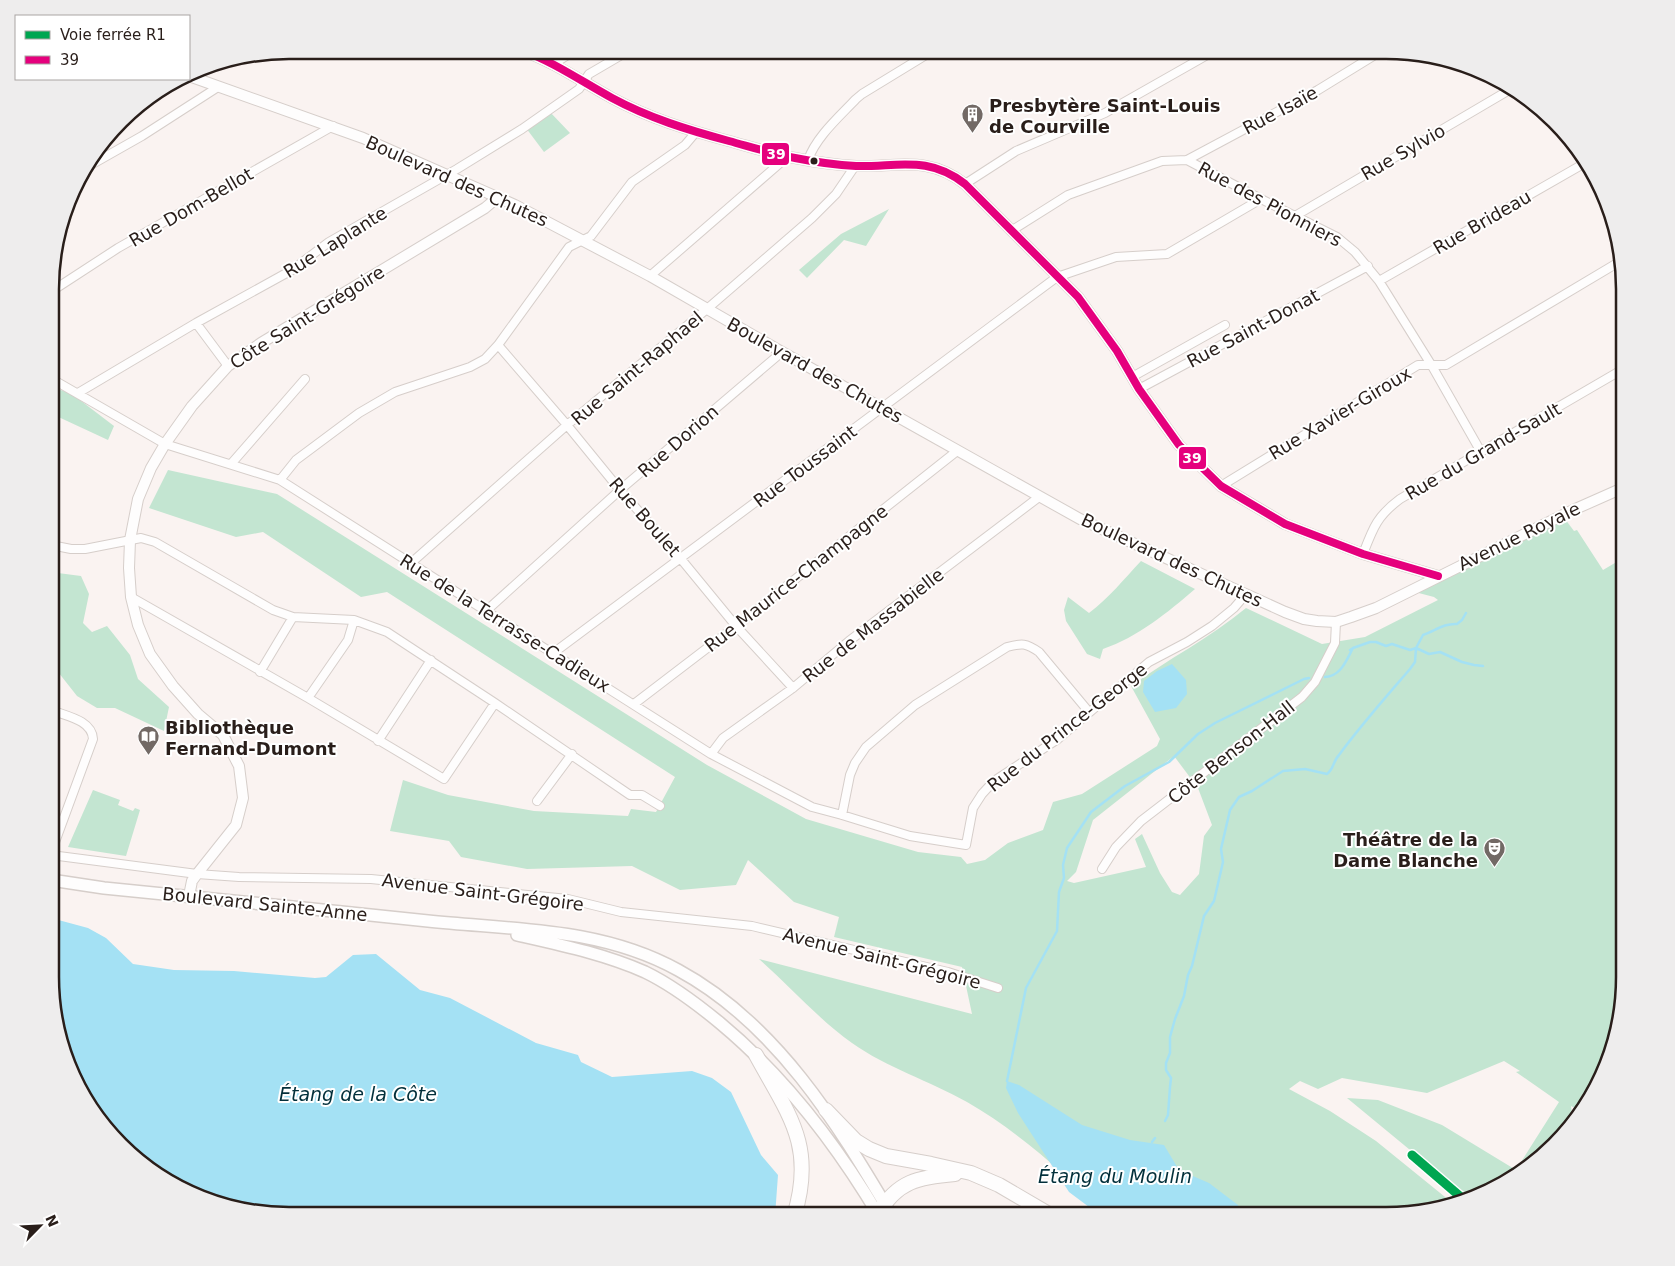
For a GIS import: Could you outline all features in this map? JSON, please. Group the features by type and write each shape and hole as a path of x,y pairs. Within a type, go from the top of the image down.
{"highway":[{"path":"756,1055 780,1096 801,1147 802,1180 797,1207"},
{"path":"826,1110 856,1141 886,1156 971,1173 999,1185 1037,1207"},
{"path":"885,1207 891,1195 919,1179 971,1173"}],"main road":[{"name":"Boulevard Sainte-Anne","path":"59,881 104,888 479,926 562,932 616,944 650,957 678,970 709,990 760,1031 826,1110 880,1207"},
{"name":"Boulevard Sainte-Anne","path":"479,926 587,950 647,973 674,988 701,1007 756,1055 802,1105 879,1207"}],"street":[{"name":"Avenue Royale","path":"542,59 612,98 661,121 696,132 784,156 808,160 854,166 928,165 951,173 965,184 1078,298 1117,351 1139,389 1179,445 1221,486 1285,524 1363,554 1438,576 1616,491"},
{"path":"553,64 561,59"},
{"name":"Rue Laplante","path":"78,393 196,323 292,270 329,242 457,169 522,129 579,88 589,74 615,59"},
{"path":"808,160 812,149 823,135 856,99 920,59"},
{"path":"965,184 1016,151 1105,113 1200,59"},
{"name":"Rue Isaïe","path":"1011,231 1068,195 1162,161 1188,160 1318,90 1368,59"},
{"name":"Boulevard des Chutes","path":"195,78 333,126 393,150 498,197 650,276 1080,519 1304,619 1336,622 1376,608 1438,576"},
{"path":"97,162 142,136 218,87"},
{"name":"Rue Sylvio","path":"1295,216 1505,92"},
{"name":"Rue Dom-Bellot","path":"59,286 118,248 333,126"},
{"path":"280,480 296,460 359,413 395,392 470,367 485,359 498,345 569,247 591,236 632,182 685,145 696,132"},
{"path":"650,276 779,164 784,156"},
{"name":"Rue des Pionniers","path":"1188,160 1337,237 1355,252 1379,281 1432,366 1480,452"},
{"name":"Rue Saint-Raphael","path":"411,563 567,426 812,218 836,194 854,166"},
{"name":"Rue Brideau","path":"1379,281 1580,166"},
{"name":"Côte Saint-Grégoire","path":"189,896 192,881 236,824 243,798 240,766 223,735 198,714 173,686 150,654 138,625 132,597 129,568 130,540 138,499 151,468 165,444 192,406 228,366 261,343 484,208 498,197"},
{"name":"Rue Toussaint","path":"552,654 1057,277 1116,257 1167,254 1261,199"},
{"name":"Rue Xavier-Giroux","path":"1221,486 1418,366 1446,365 1615,264"},
{"name":"Rue Saint-Donat","path":"1139,389 1368,266"},
{"path":"196,323 228,366"},
{"path":"1132,377 1225,325"},
{"name":"Rue Boulet","path":"498,345 736,626 793,688"},
{"name":"Rue Dorion","path":"486,611 620,490 782,352"},
{"name":"Rue du Grand-Sault","path":"1363,554 1374,526 1385,510 1400,498 1616,373"},
{"path":"231,464 305,379"},
{"name":"Rue de la Terrasse-Cadieux","path":"59,384 165,444 280,480 711,754 812,807 910,836 966,845"},
{"name":"Rue Maurice-Champagne","path":"634,704 957,451"},
{"name":"Rue de Massabielle","path":"711,754 723,738 793,688 849,642 1039,497"},
{"path":"59,546 85,550 141,538 155,542 273,610 293,617 354,620 387,632 495,702 630,795 642,795 660,806"},
{"name":"Rue du Prince-George","path":"966,845 973,808 994,781 1058,739 1149,662 1212,626 1234,608 1246,594"},
{"path":"132,597 444,779 495,702"},
{"path":"260,672 293,617"},
{"path":"308,698 348,640 354,620"},
{"name":"Côte Benson-Hall","path":"1102,869 1116,847 1141,821 1302,697 1315,682 1334,643 1336,622"},
{"path":"842,815 850,775 855,763 866,747 915,705 1007,647 1020,643 1030,645 1039,652 1089,712"},
{"path":"378,741 432,660"},
{"path":"59,713 88,725 93,738 59,832"},
{"path":"537,801 572,754"},
{"name":"Avenue Saint-Grégoire","path":"59,855 197,874 239,877 371,879 568,898 620,912 752,926 948,972 998,988"}],"green space":[{"path":"550,112 570,133 544,152 526,128"},
{"path":"889,209 866,246 844,240 807,278 799,270 841,234"},
{"path":"59,389 72,394 114,426 108,440 59,417"},
{"path":"168,470 277,494 707,765 806,819 918,852 961,857 967,864 985,860 1008,843 1043,830 1053,802 1082,794 1157,746 1160,739 1131,686 1218,629 1246,608 1322,644 1365,637 1438,600 1434,597 1411,591 1562,515 1574,531 1577,530 1603,570 1616,562 1616,993 1612,1022 1599,1065 1578,1105 1575,1108 1571,1106 1572,1113 1569,1117 1549,1140 1519,1165 1559,1102 1516,1072 1520,1071 1504,1061 1427,1093 1342,1078 1318,1089 1300,1081 1289,1089 1330,1111 1376,1141 1446,1199 1402,1207 1100,1207 1042,1155 987,1114 953,1094 880,1060 852,1043 827,1024 759,959 972,1014 962,967 834,937 839,917 794,902 748,860 736,885 680,890 632,866 527,869 461,857 449,841 390,831 403,780 448,795 534,811 628,816 631,809 656,812 675,777 387,592 361,597 263,532 236,537 149,508","holes":["1174,756 1198,788 1212,825 1204,836 1199,874 1180,895 1172,892 1160,873 1142,834 1135,839 1146,867 1074,883 1067,881 1076,872 1093,820"]},
{"path":"1141,561 1195,589 1140,631 1103,649 1100,659 1087,654 1066,621 1064,610 1068,597 1089,613 1110,595"},
{"path":"59,573 81,576 89,594 83,623 92,632 107,626 130,655 138,679 169,707 164,731 115,708 97,708 77,696 59,673"},
{"path":"93,790 120,800 118,805 133,811 135,808 140,810 126,856 68,847"},
{"path":"1347,1098 1378,1100 1442,1125 1514,1169 1488,1184 1463,1194"}],"water":[{"path":"1172,664 1186,680 1187,694 1176,708 1155,712 1143,692 1144,681 1157,671"},
{"name":"Étang de la Côte","path":"59,920 88,928 106,938 133,964 174,970 234,971 315,978 326,977 353,955 376,954 420,990 450,998 536,1043 578,1055 581,1062 612,1077 692,1071 712,1078 731,1092 761,1155 778,1175 776,1207 273,1207 244,1203 215,1195 187,1184 161,1169 137,1150 106,1117 82,1079 71,1051 63,1022 59,993"},
{"name":"Étang du Moulin","path":"1007,1081 1019,1085 1082,1125 1130,1140 1164,1145 1179,1170 1209,1183 1238,1205 1238,1207 1089,1207 1069,1192 1018,1113 1006,1088"}],"waterway":[{"path":"1165,1121 1168,1115 1171,1078 1166,1070 1166,1063 1170,1053 1170,1037 1184,996 1204,916 1214,901 1223,862 1221,849 1230,810 1239,797 1283,771 1305,769 1327,774 1337,757 1415,662 1416,648 1423,635 1444,626 1457,624 1466,613"},
{"path":"1353,648 1370,642 1386,646 1392,644 1410,650 1416,648 1429,654 1440,652 1462,662 1483,666"},
{"path":"1325,677 1339,671 1353,648 1350,650"},
{"path":"1007,1081 1026,988 1057,931 1059,892 1064,878 1063,865 1067,848 1091,812 1125,786 1169,762 1198,734 1215,723 1309,678"},
{"path":"1152,1142 1155,1138"}],"rail line":[{"name":"R1","path":"1412,1155 1459,1195"}],"transit line":[{"name":"39","path":"541,59 626,105 669,123 699,132 810,161 856,166 912,164 938,169 951,175 965,184 1078,297 1117,351 1139,389 1179,445 1221,486 1285,524 1363,554 1438,576"}],"place":[{"name":"Presbytère Saint-Louis de Courville","path":"973,134"},
{"name":"Bibliothèque Fernand-Dumont","path":"149,756"},
{"name":"Théâtre de la Dame Blanche","path":"1494,868"}]}
